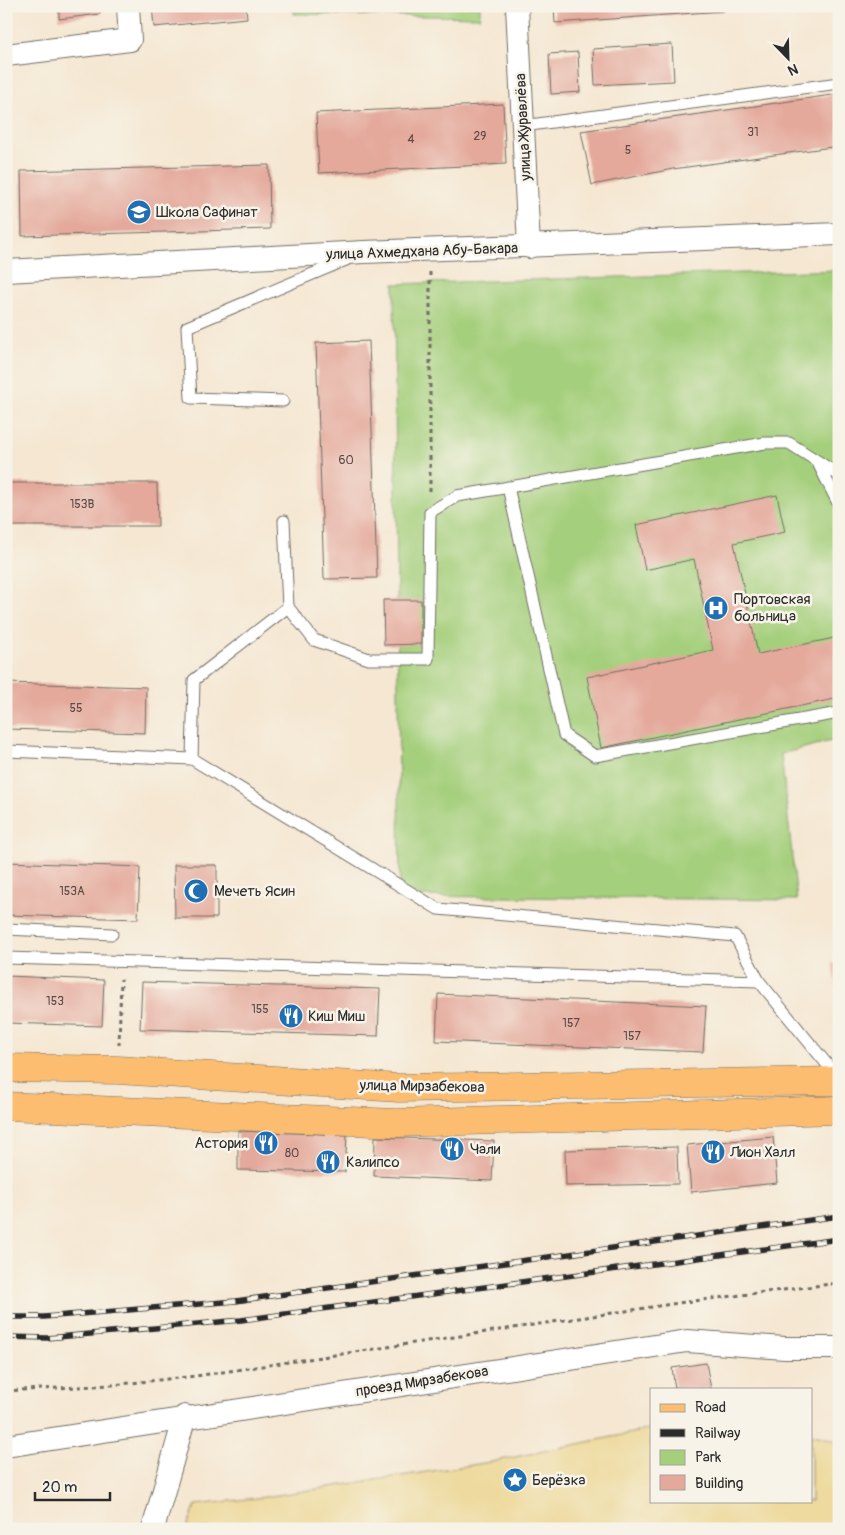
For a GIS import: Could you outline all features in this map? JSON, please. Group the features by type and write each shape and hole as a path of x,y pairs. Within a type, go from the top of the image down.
{"main road":[{"name":"улица Мирзабекова","path":"6,1068 118,1070 399,1088 839,1080"},
{"path":"6,1106 396,1123 839,1110"}],"street":[{"path":"6,55 130,40 128,6"},
{"name":"улица Журавлёва","path":"517,6 529,247"},
{"name":"улица Ахмедхана Абу-Бакара","path":"6,271 364,252 839,234"},
{"name":"проезд Мирзабекова","path":"6,1446 186,1416 686,1340 785,1348 839,1348"},
{"path":"153,1529 186,1416"}],"lane":[{"path":"523,126 839,83"},
{"path":"283,401 191,398 187,327 364,252"},
{"path":"284,520 288,607 314,640 369,659 428,659 430,512 457,496 765,443 789,443 839,475"},
{"path":"816,460 839,505"},
{"path":"508,487 564,735 596,756 839,713"},
{"path":"192,759 194,680 288,607"},
{"path":"6,752 192,759 438,908 735,936 759,981 839,1080"},
{"path":"6,929 112,934"},
{"path":"6,958 759,981"}],"path":[{"path":"430,250 430,512"},
{"path":"118,1070 121,963"},
{"path":"6,1391 112,1385 196,1376 685,1302 839,1283"}],"green space":[{"path":"294,6 480,6 480,17 294,14"},
{"path":"839,270 839,739 781,754 797,900 400,896 394,284"}],"sand":[{"name":"Берёзка","path":"650,1429 650,1502 812,1502 812,1434 839,1442 839,1529 186,1529 196,1505 265,1497 491,1462"}],"building":[{"path":"59,6 100,6 100,14 59,19"},
{"path":"152,6 246,6 247,18 154,27"},
{"path":"554,6 723,6 723,11 555,23"},
{"path":"672,44 674,81 595,85 593,49"},
{"path":"578,52 580,92 551,94 549,54"},
{"path":"839,94 839,146 673,169 592,185 581,131"},
{"path":"503,104 506,164 319,173 316,113"},
{"path":"269,165 270,229 22,236 21,171"},
{"path":"369,341 377,578 324,579 316,343"},
{"path":"6,483 157,483 158,526 6,526"},
{"path":"777,495 785,532 734,543 758,654 839,637 839,698 601,748 587,677 713,650 694,559 645,570 636,525"},
{"path":"383,600 421,600 421,644 384,645"},
{"path":"6,683 146,687 145,733 6,729"},
{"path":"6,862 140,867 138,919 6,915"},
{"name":"Мечеть Ясин","path":"174,865 217,865 217,918 175,918"},
{"path":"839,962 839,999 838,999 832,963"},
{"path":"6,976 104,980 102,1026 6,1023"},
{"path":"142,982 380,989 378,1036 140,1029"},
{"path":"438,994 706,1006 703,1052 436,1041"},
{"path":"238,1131 347,1135 345,1172 238,1170"},
{"path":"375,1137 494,1141 492,1181 374,1176"},
{"path":"773,1137 777,1183 691,1192 687,1145"},
{"path":"677,1147 678,1184 566,1186 565,1150"},
{"path":"706,1363 711,1388 675,1388 672,1368"}],"railway":[{"path":"6,1317 44,1317 236,1301 839,1216"},
{"path":"6,1337 47,1338 241,1320 839,1239"}],"place":[{"name":"Школа Сафинат","path":"139,212"},
{"name":"Портовская больница","path":"716,608"},
{"name":"Мечеть Ясин","path":"196,891"},
{"name":"Киш Миш","path":"291,1016"},
{"name":"Астория","path":"266,1143"},
{"name":"Чали","path":"452,1149"},
{"name":"Лион Халл","path":"713,1152"},
{"name":"Калипсо","path":"328,1162"},
{"name":"Берёзка","path":"515,1480"}]}
